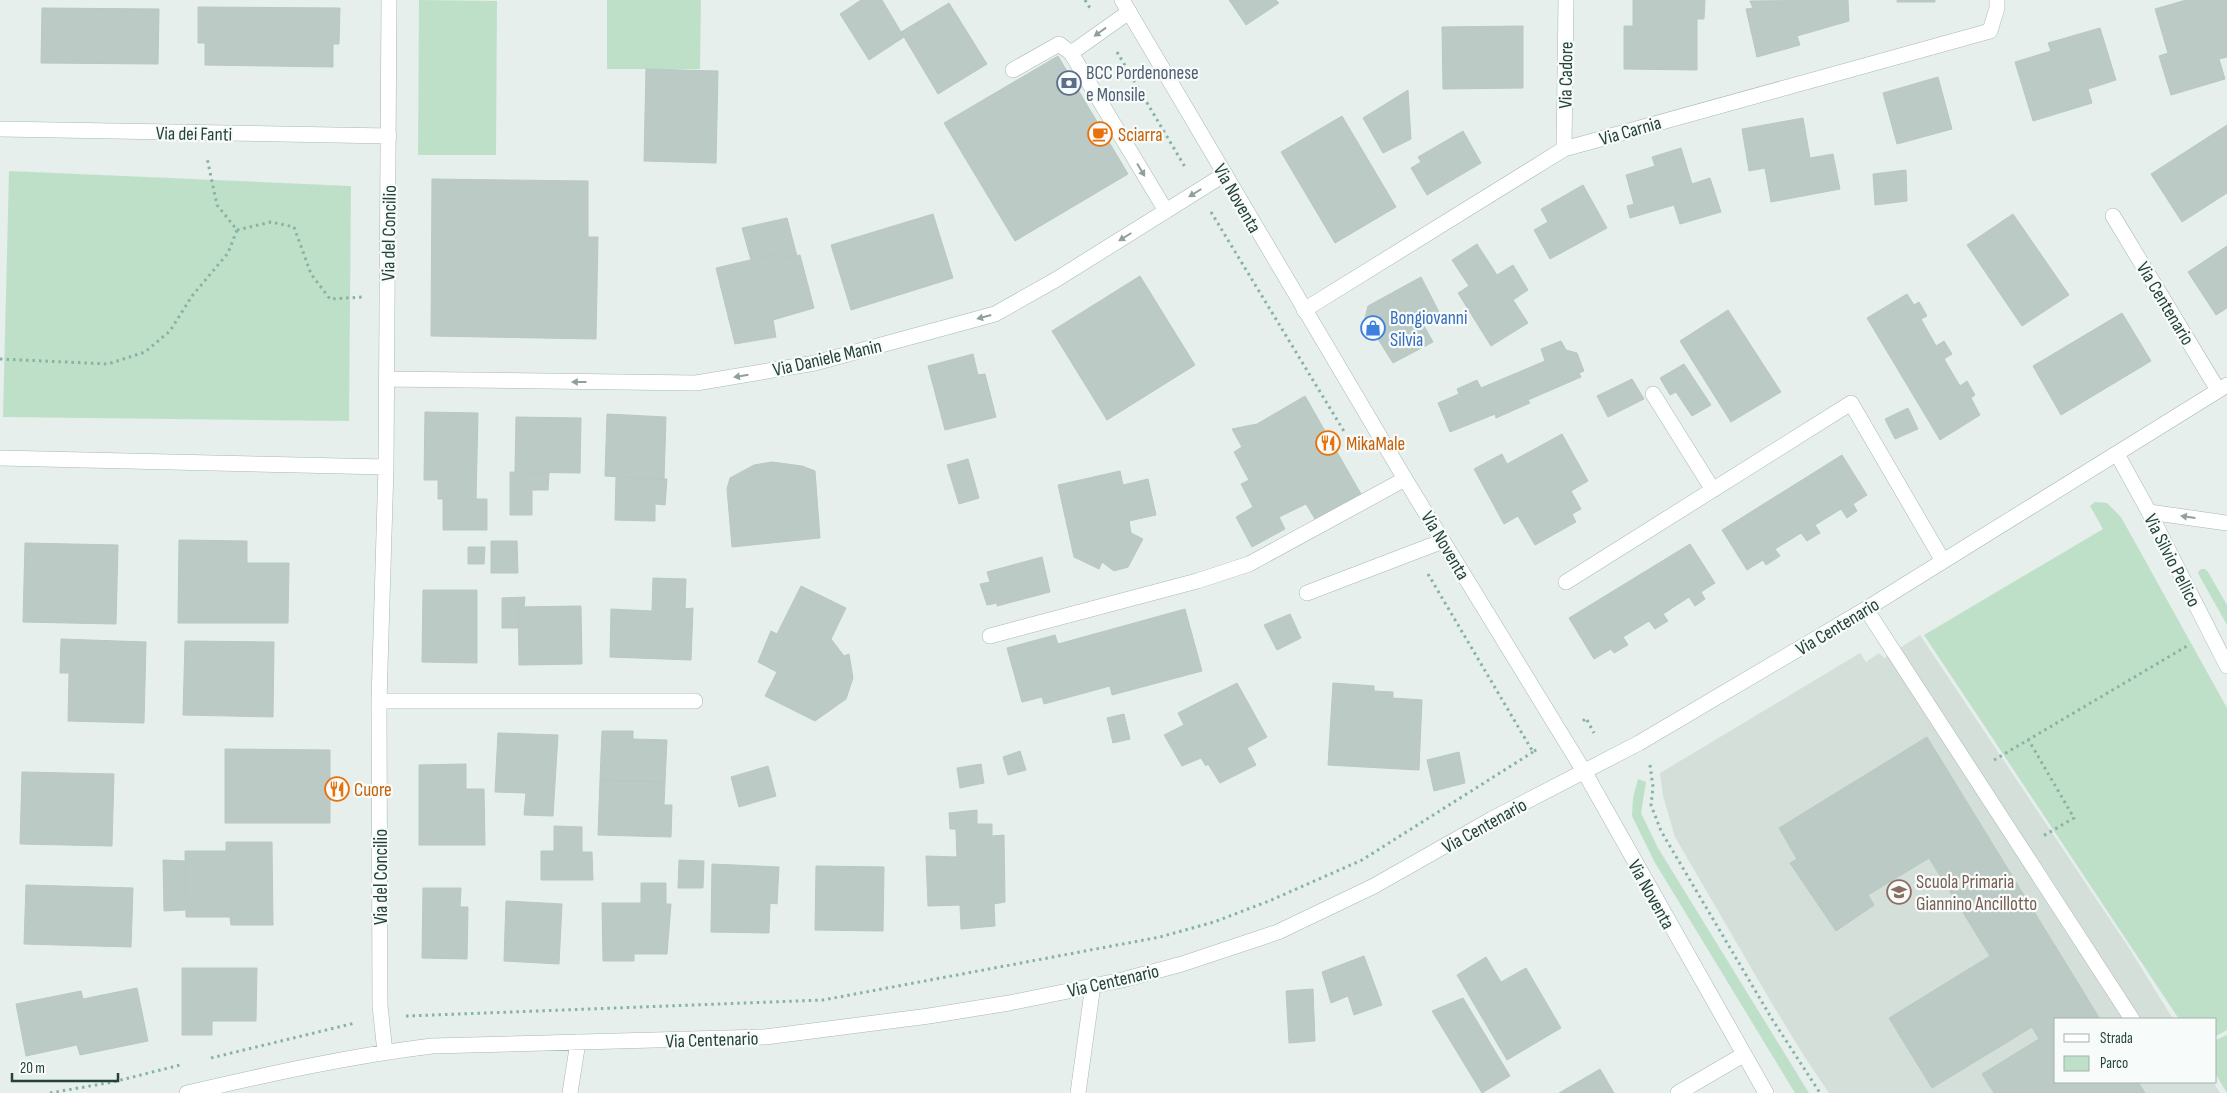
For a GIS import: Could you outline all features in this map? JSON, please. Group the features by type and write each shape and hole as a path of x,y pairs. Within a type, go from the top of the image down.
{"street":[{"name":"Via del Concilio","path":"385,1052 381,1017 379,701 386,467 389,0"},
{"name":"Via Cadore","path":"1564,149 1566,0"},
{"name":"Via Carnia","path":"1304,310 1564,149 1990,31 1997,8 1997,0"},
{"path":"1071,53 1125,6"},
{"name":"Via Noventa","path":"1125,6 1304,310 1584,773 1766,1093"},
{"path":"1012,70 1058,44 1071,53 1166,211"},
{"name":"Via dei Fanti","path":"0,129 389,136"},
{"name":"Via Daniele Manin","path":"386,379 696,383 815,364 994,314 1057,279 1225,174"},
{"name":"Via Centenario","path":"187,1093 298,1068 385,1052 432,1046 765,1037 1000,1005 1093,986 1182,964 1278,932 1374,886 1492,819 1639,743 1866,609 2223,388 2113,216"},
{"path":"1653,394 1713,490"},
{"path":"1566,582 1851,403 1943,560"},
{"name":"Via Silvio Pellico","path":"2117,454 2149,512 2227,666"},
{"path":"0,458 386,467"},
{"path":"990,636 1197,581 1249,564 1406,479"},
{"path":"2149,512 2227,523"},
{"path":"1308,593 1443,541"},
{"path":"1866,609 1974,772 2131,1018"},
{"path":"379,701 695,701"},
{"path":"1078,1093 1093,986"},
{"path":"570,1093 578,1042"},
{"path":"1678,1093 1743,1055"}],"path":[{"path":"202,133 216,205 236,230"},
{"path":"236,230 270,222 294,227 312,274 330,299 387,295"},
{"path":"0,359 108,364 145,352 170,331 192,296 228,254 236,230"},
{"path":"1974,772 2192,643"},
{"path":"2023,848 2074,818 2028,739"},
{"path":"209,1059 381,1017 823,1000 1160,937 1214,922 1260,905 1362,860 1533,752"},
{"path":"50,1093 113,1082 190,1063"}],"shaded area":[{"name":"Scuola Primaria Giannino Ancillotto","path":"1920,635 2129,948 2172,1018 2054,1018 2054,1083 2214,1083 2220,1093 1829,1093 1771,1002 1675,837 1663,796 1660,773 1860,653 1866,662 1879,653 1884,658"}],"green space":[{"path":"419,0 497,1 496,155 418,155"},
{"path":"607,0 701,0 700,69 607,69"},
{"path":"9,171 351,186 349,421 3,417"},
{"path":"2095,502 2107,503 2121,517 2227,708 2227,1030 2217,1035 2217,1018 2178,1018 1924,635 2103,529 2090,506"},
{"path":"2201,569 2205,569 2208,572 2227,605 2227,625 2200,577 2198,572"},
{"path":"1638,779 1646,782 1641,813 1658,848 1809,1093 1795,1093 1654,861 1632,816 1633,798"},
{"path":"2227,1035 2227,1093 2217,1077 2217,1040"}],"building":[{"path":"861,0 882,0 904,37 869,60 840,14"},
{"path":"1229,0 1276,0 1279,3 1246,25"},
{"path":"1633,0 1705,0 1704,19 1697,19 1697,70 1624,69 1624,26 1633,26"},
{"path":"1848,0 1849,21 1797,36 1800,45 1757,57 1746,9 1753,8 1750,1"},
{"path":"1897,0 1935,0 1935,2 1897,2"},
{"path":"2186,0 2227,0 2227,57 2219,59 2225,79 2171,95 2159,56 2168,53 2155,9"},
{"path":"949,3 987,64 938,94 901,32"},
{"path":"198,7 340,8 339,44 333,44 333,67 205,65 205,43 198,43"},
{"path":"42,8 159,9 158,64 41,63"},
{"path":"1523,26 1523,88 1443,89 1442,27"},
{"path":"2100,28 2116,80 2088,89 2092,103 2033,121 2015,62 2051,51 2048,43"},
{"path":"1058,56 1128,174 1015,241 944,123"},
{"path":"646,69 718,71 716,163 644,161"},
{"path":"1938,77 1952,129 1897,144 1883,93"},
{"path":"1408,90 1411,139 1383,153 1363,118"},
{"path":"1342,116 1396,207 1335,243 1281,152"},
{"path":"1803,118 1810,158 1833,154 1840,189 1771,202 1765,168 1749,171 1742,129"},
{"path":"2227,125 2227,193 2182,222 2151,174"},
{"path":"1463,131 1481,163 1427,195 1411,168 1421,162 1418,157"},
{"path":"1681,148 1692,184 1710,178 1721,212 1680,224 1674,205 1630,218 1627,206 1634,204 1626,175 1655,166 1652,157"},
{"path":"1906,170 1907,201 1875,205 1873,174"},
{"path":"432,179 588,181 588,237 598,237 596,339 431,336"},
{"path":"1583,185 1607,228 1550,259 1534,230 1548,222 1541,209"},
{"path":"933,214 953,278 851,310 831,245"},
{"path":"2013,214 2069,295 2022,326 1967,245"},
{"path":"787,218 797,256 781,259 780,253 751,260 742,228"},
{"path":"1477,244 1497,275 1513,265 1528,290 1513,300 1528,323 1491,346 1458,293 1469,286 1452,260"},
{"path":"2227,246 2227,308 2216,315 2188,272"},
{"path":"780,253 781,259 800,255 814,308 773,320 776,337 735,344 716,268"},
{"path":"1140,276 1195,365 1107,420 1052,331"},
{"path":"1421,277 1440,314 1423,324 1433,342 1393,363 1365,318 1368,306"},
{"path":"1907,294 1914,305 1919,302 1927,316 1921,319 1936,346 1944,341 1952,354 1944,359 1960,386 1967,381 1975,395 1971,398 1980,415 1940,440 1867,318"},
{"path":"1728,310 1781,392 1731,422 1680,341"},
{"path":"2122,313 2151,361 2061,415 2033,366"},
{"path":"1561,341 1566,350 1577,353 1584,371 1579,373 1581,377 1528,400 1530,403 1496,418 1495,414 1450,432 1438,403 1459,394 1457,389 1477,380 1481,388 1545,361 1541,349"},
{"path":"973,354 978,375 985,374 996,417 945,430 928,366"},
{"path":"1684,364 1711,405 1692,416 1676,392 1670,395 1660,378"},
{"path":"1632,379 1644,399 1608,417 1597,396"},
{"path":"1305,396 1361,494 1315,519 1306,504 1279,517 1285,529 1252,547 1236,517 1253,507 1241,484 1249,480 1234,452 1242,447 1232,429 1257,424"},
{"path":"1908,408 1918,429 1895,439 1885,419"},
{"path":"425,412 478,413 476,499 438,499 438,480 424,480"},
{"path":"607,414 666,417 664,479 605,476"},
{"path":"516,417 581,418 580,473 515,472"},
{"path":"1562,434 1588,481 1571,491 1581,509 1572,514 1576,522 1535,545 1518,516 1504,524 1474,469 1502,454 1507,464"},
{"path":"1842,455 1867,495 1853,504 1857,511 1847,518 1841,509 1815,525 1820,533 1807,541 1801,533 1775,549 1780,556 1766,565 1763,560 1747,570 1722,530"},
{"path":"968,459 979,498 959,504 947,465"},
{"path":"772,462 802,466 815,471 820,538 732,547 727,489 730,478 754,465"},
{"path":"1120,471 1123,485 1148,479 1156,515 1129,521 1131,533 1143,539 1128,567 1114,571 1102,562 1099,569 1074,557 1058,485"},
{"path":"510,472 549,473 548,490 532,490 532,515 510,515"},
{"path":"616,477 667,479 665,505 655,504 655,521 615,520"},
{"path":"443,499 487,499 487,530 443,530"},
{"path":"179,540 247,541 247,563 289,563 288,623 178,623"},
{"path":"491,541 517,541 518,573 491,573"},
{"path":"25,543 118,545 116,624 23,622"},
{"path":"1690,544 1715,583 1701,592 1705,599 1695,606 1689,597 1663,614 1668,621 1655,629 1649,621 1623,637 1628,645 1614,653 1611,649 1594,659 1569,618"},
{"path":"468,547 485,547 484,564 468,564"},
{"path":"1042,557 1050,592 997,606 997,603 987,605 980,584 990,582 987,572"},
{"path":"653,578 686,579 685,609 693,608 691,660 610,657 611,609 652,611"},
{"path":"801,586 846,608 831,639 844,656 849,654 853,678 846,699 815,721 765,696 777,672 758,662 771,631 777,634"},
{"path":"423,590 477,590 477,663 422,662"},
{"path":"525,597 524,607 518,607 518,628 502,628 502,598"},
{"path":"581,606 582,664 519,665 518,607"},
{"path":"1185,609 1202,671 1112,695 1110,686 1044,704 1042,697 1022,702 1007,648 1055,635 1058,644"},
{"path":"1290,614 1301,638 1277,650 1264,625"},
{"path":"61,639 146,642 144,723 68,721 69,673 60,673"},
{"path":"185,641 274,642 273,717 183,715"},
{"path":"1237,683 1267,737 1247,748 1256,765 1220,783 1208,764 1206,766 1201,758 1182,766 1164,735 1184,725 1178,713"},
{"path":"1333,683 1374,686 1374,691 1393,692 1393,698 1422,700 1419,770 1328,765"},
{"path":"1124,714 1130,739 1113,743 1107,718"},
{"path":"602,731 633,731 633,739 667,740 665,782 600,780"},
{"path":"498,733 558,735 553,816 524,815 526,793 495,792"},
{"path":"1927,737 2099,1018 2054,1018 2054,1083 2139,1083 2145,1093 1994,1093 1982,1074 2039,1039 2032,1027 1932,1088 1889,1018 1990,956 1929,858 1868,895 1874,905 1836,931 1790,863 1797,859 1779,828"},
{"path":"225,749 330,750 330,823 225,823"},
{"path":"1020,751 1026,770 1008,775 1003,757"},
{"path":"1459,752 1465,783 1434,791 1427,760"},
{"path":"466,764 466,789 484,789 485,845 419,845 419,765"},
{"path":"981,764 984,783 960,788 957,768"},
{"path":"768,766 776,796 739,807 731,777"},
{"path":"22,772 114,774 112,846 20,844"},
{"path":"600,780 665,782 664,805 672,805 671,837 598,835"},
{"path":"977,810 977,824 992,824 992,836 1004,835 1005,902 994,904 995,926 961,929 960,905 928,906 926,856 957,857 956,829 950,829 949,813"},
{"path":"554,826 582,827 582,852 592,852 593,880 541,880 541,851 554,851"},
{"path":"226,842 272,842 273,925 231,925 230,917 186,917 185,851 226,851"},
{"path":"163,860 185,861 185,910 164,911"},
{"path":"679,860 704,861 703,888 678,888"},
{"path":"712,864 779,867 777,904 770,903 769,933 711,932"},
{"path":"816,866 884,867 883,931 815,930"},
{"path":"641,883 666,883 666,904 671,904 667,954 634,954 634,961 603,961 602,903 641,903"},
{"path":"26,885 133,888 131,947 24,944"},
{"path":"423,888 461,888 460,907 468,907 467,959 422,958"},
{"path":"506,901 562,904 559,964 504,961"},
{"path":"1364,956 1382,1005 1354,1015 1348,996 1331,1003 1322,972"},
{"path":"1486,957 1501,982 1526,968 1561,1028 1507,1060 1457,975"},
{"path":"182,968 257,968 256,1021 212,1021 212,1035 182,1035"},
{"path":"137,988 148,1041 80,1055 77,1045 26,1056 16,1004 81,991 83,999"},
{"path":"1313,989 1315,1041 1289,1043 1286,991"},
{"path":"1463,998 1510,1076 1482,1093 1432,1011"},
{"path":"1600,1069 1614,1093 1559,1093"}],"place":[{"name":"BCC Pordenonese e Monsile","path":"1069,83"},
{"name":"Sciarra","path":"1100,134"},
{"name":"Bongiovanni Silvia","path":"1373,328"},
{"name":"MikaMale","path":"1328,443"},
{"name":"Cuore","path":"337,789"},
{"name":"Scuola Primaria Giannino Ancillotto","path":"1899,892"}]}
